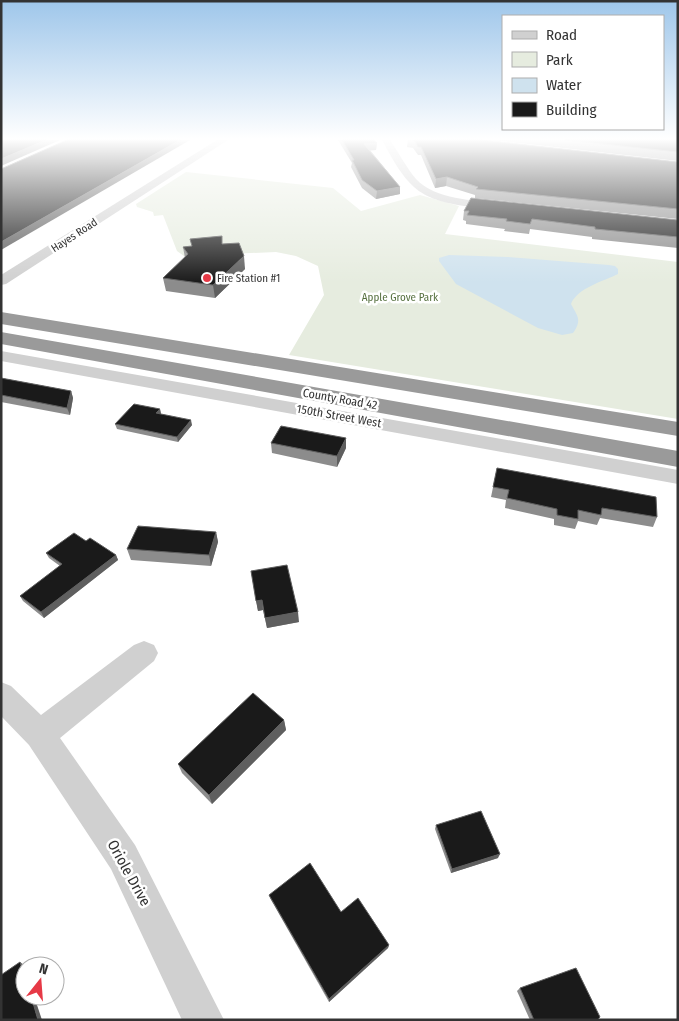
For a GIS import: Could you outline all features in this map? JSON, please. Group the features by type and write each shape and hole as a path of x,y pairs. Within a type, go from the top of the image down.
{"highway":[{"name":"County Road 42","path":"1,318 678,429"},
{"name":"County Road 42","path":"1,338 678,459"}],"street":[{"name":"Hayes Road","path":"4,277 147,188"},
{"path":"420,188 449,199 510,207"},
{"name":"150th Street West","path":"1,356 678,477"},
{"path":"40,735 144,653"},
{"name":"Oriole Drive","path":"1,695 40,735 123,857 204,1020"}],"green space":[{"name":"Apple Grove Park","path":"162,188 333,188 361,211 420,195 459,206 445,234 678,262 678,419 289,355 324,295 318,266 296,256 276,252 184,256 177,251 163,215 154,216 153,212 137,207 136,204"}],"water":[{"path":"449,255 508,257 609,265 615,266 618,269 618,274 585,289 574,298 571,304 577,315 578,322 573,333 562,335 538,328 456,284 439,261 439,258"}],"building":[{"path":"1,188 96,188 1,242"},
{"path":"372,188 396,188 377,191"},
{"path":"678,188 678,209 476,189"},
{"path":"471,198 678,220 678,237 595,229 595,227 532,219 530,224 506,221 507,219 467,215 469,211 464,211"},
{"path":"222,236 222,244 239,243 244,256 213,285 163,278 188,254 183,247 192,246 190,239"},
{"path":"1,378 71,391 67,408 1,395"},
{"path":"134,404 160,409 156,413 191,420 177,437 115,424"},
{"path":"281,426 346,438 337,456 271,443"},
{"path":"497,468 656,497 657,517 602,508 601,515 578,510 578,519 557,515 557,509 507,498 509,490 493,487"},
{"path":"138,526 216,532 209,555 127,549"},
{"path":"74,533 86,541 90,538 116,555 41,612 20,596 62,564 46,553"},
{"path":"287,565 298,612 265,618 262,600 256,601 251,571"},
{"path":"253,693 284,720 209,795 178,764"},
{"path":"481,811 500,854 452,869 436,825"},
{"path":"310,863 341,912 358,898 389,945 329,999 269,895"},
{"path":"15,965 15,1006 34,1006 38,1020 1,1020 1,975"},
{"path":"576,968 600,1017 597,1020 534,1020 520,988"}],"place":[{"name":"Fire Station #1","path":"207,278"}]}
